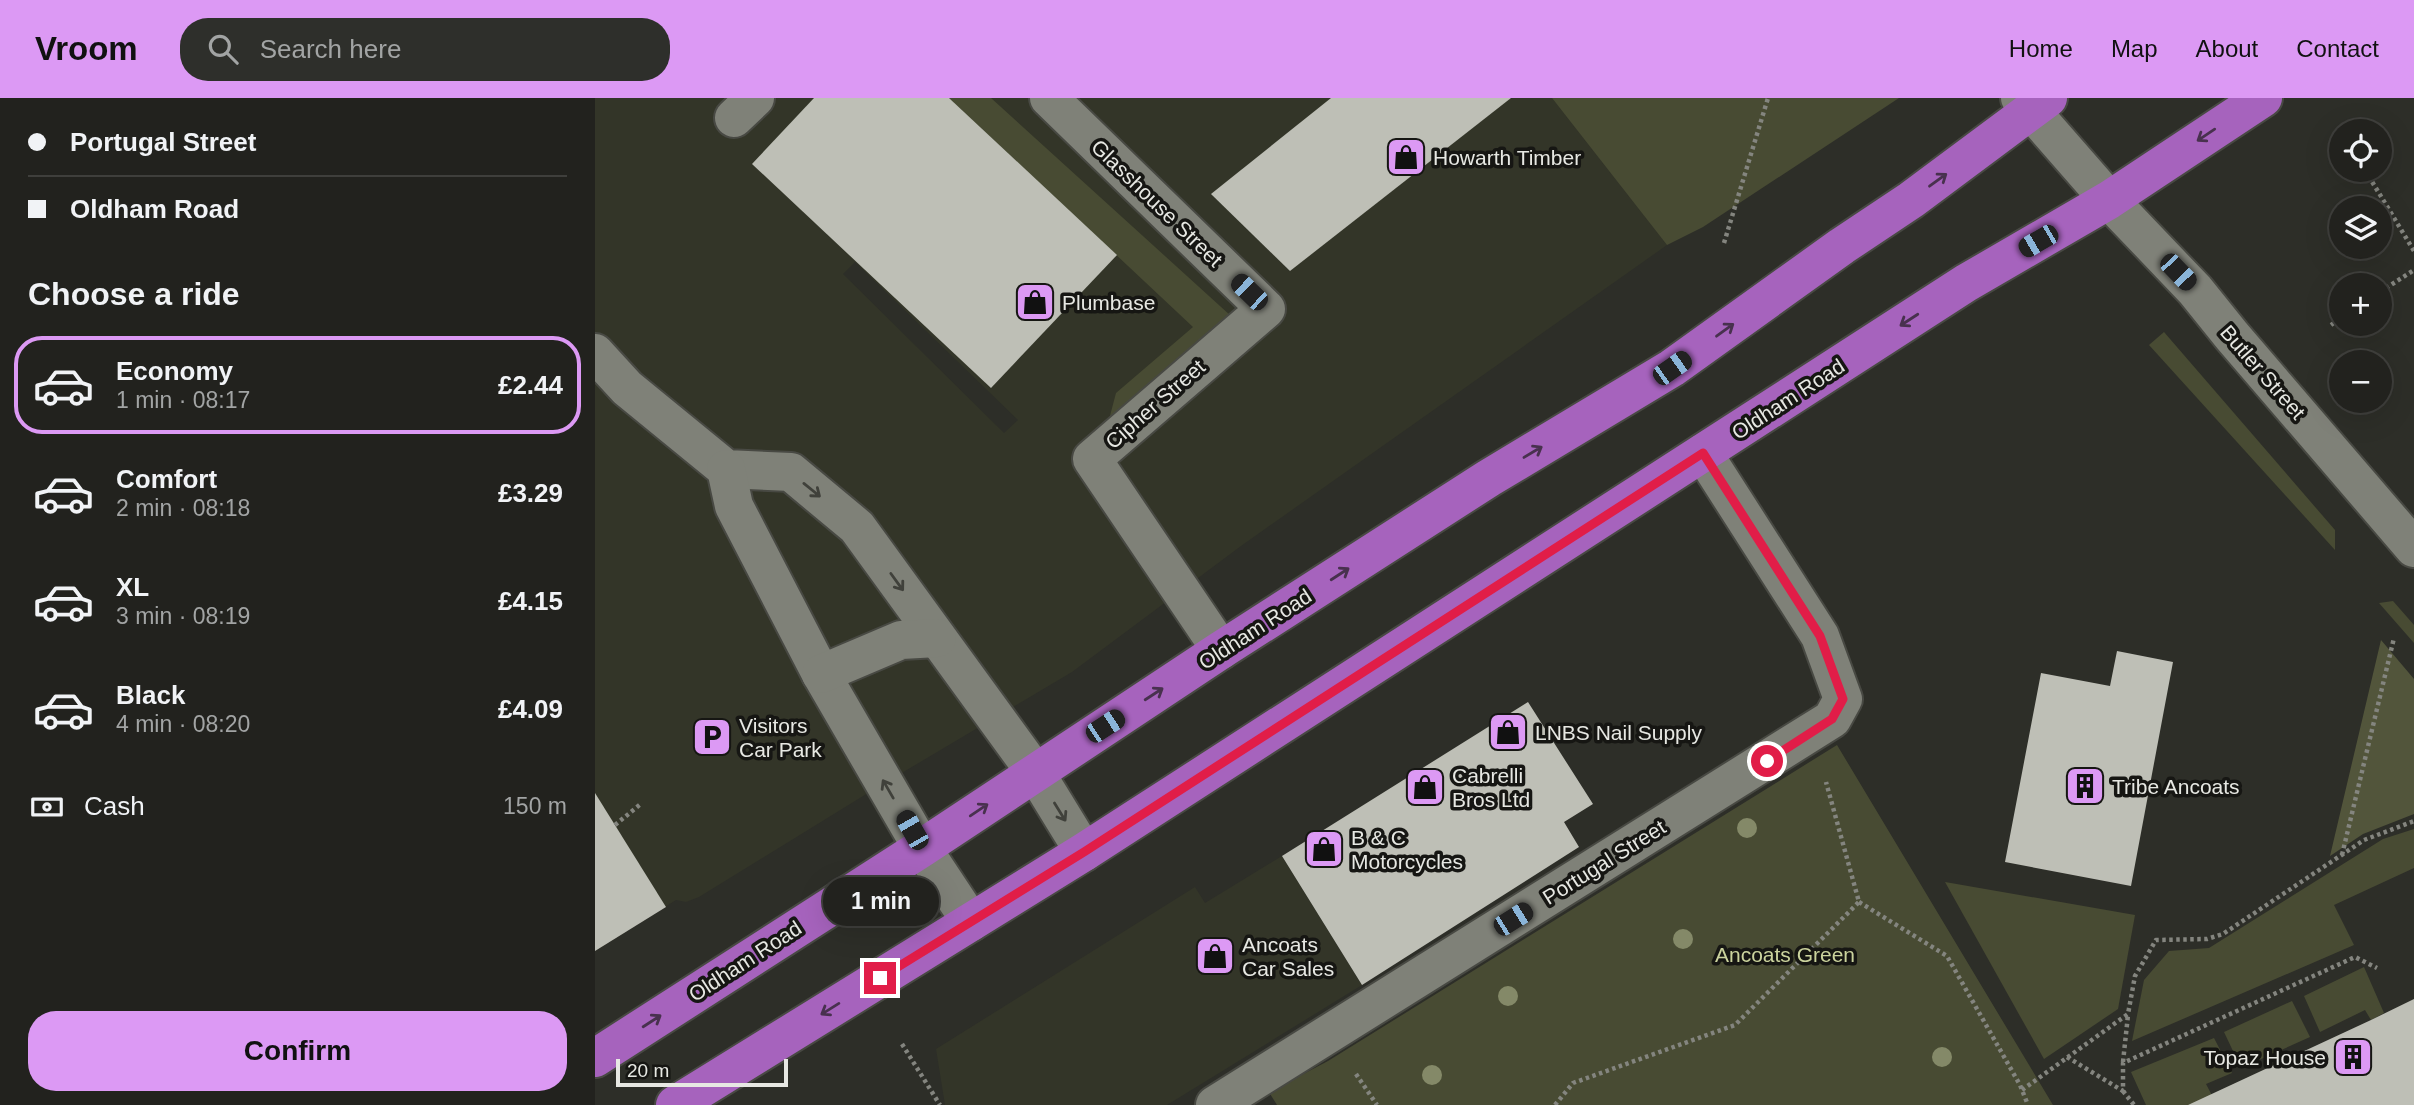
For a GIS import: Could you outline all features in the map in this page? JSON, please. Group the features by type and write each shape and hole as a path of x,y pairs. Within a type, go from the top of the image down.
{"highway":[{"name":"Oldham Road","path":"675,1105 1084,852 1966,283 2109,200 2263,98"},
{"name":"Oldham Road","path":"595,1058 1489,478 1672,368 1911,200 2033,102"}],"street":[{"name":"Glasshouse Street","path":"1049,98 1266,309"},
{"name":"Butler Street","path":"2033,102 2109,200 2195,290 2232,337 2414,548"},
{"name":"Cipher Street","path":"1221,650 1092,459 1266,309"},
{"path":"595,353 627,388 726,468 791,472 857,527 1035,772 1084,852"},
{"name":"Portugal Street","path":"1215,1105 1832,719 1843,699 1820,636 1703,453"},
{"path":"726,468 734,506 821,674 922,848 971,922"},
{"path":"821,674 901,640 937,638"}],"path":[{"path":"1724,243 1768,98"},
{"path":"2372,182 2414,251"},
{"path":"2392,284 2414,270"},
{"path":"2342,855 2394,638"},
{"path":"1813,732 1859,902 1947,956 2028,1105"},
{"path":"615,825 642,803"},
{"path":"2123,1091 2128,1014 2135,976 2156,940 2207,939 2223,934 2364,840 2414,821"},
{"path":"1555,1105 1573,1083 1735,1024 1859,902"},
{"path":"2123,1063 2355,957 2377,968"},
{"path":"2022,1090 2128,1014"},
{"path":"902,1044 940,1105"},
{"path":"2067,1057 2123,1091 2134,1105"}],"shaded area":[{"path":"595,98 1552,98 1667,245 1241,546 1072,672 699,897 686,902 676,900 595,951","holes":["855,262 1018,420 1004,433 843,274"]},
{"name":"Ancoats Car Sales","path":"1282,856 1362,985 1167,1105 945,1105 936,1049 1195,887 1205,903"}],"green space":[{"path":"949,98 991,98 1231,316 1107,427 1116,393 1193,327"},
{"path":"1552,98 1899,98 1703,227 1667,245"},
{"path":"2164,332 2335,530 2335,550 2149,345"},
{"path":"2393,601 2414,625 2414,643 2379,603"},
{"path":"2381,640 2414,679 2414,814 2363,834 2330,856"},
{"name":"Ancoats Green","path":"1837,745 2053,1105 1277,1105 1269,1092 1328,1061"},
{"path":"2414,829 2414,868 2334,905 2354,945 2132,1041 2144,980 2169,951 2209,948 2383,839"},
{"path":"1945,882 2135,915 2118,1009 2044,1059"},
{"path":"2364,967 2384,1013 2371,1020 2365,1010 2320,1032 2304,996"},
{"path":"2292,1001 2310,1037 2241,1068 2224,1032"},
{"path":"2214,1038 2232,1073 2206,1084 2217,1105 2146,1105 2131,1072"}],"building":[{"path":"814,98 949,98 1117,255 991,388 752,164"},
{"path":"1331,98 1511,98 1290,271 1211,194"},
{"name":"Tribe Ancoats","path":"2117,651 2173,662 2131,886 2005,862 2041,673 2110,686"},
{"path":"1528,702 1593,804 1564,822 1579,847 1362,985 1282,856"},
{"path":"595,793 666,907 595,951"},
{"name":"Topaz House","path":"2414,999 2414,1105 2188,1105 2371,1020"}],"place":[{"name":"Howarth Timber","path":"1406,157"},
{"name":"Plumbase","path":"1035,302"},
{"name":"LNBS Nail Supply","path":"1508,732"},
{"name":"Visitors Car Park","path":"712,737"},
{"name":"Tribe Ancoats","path":"2085,786"},
{"name":"Cabrelli Bros Ltd","path":"1425,787"},
{"name":"B & C Motorcycles","path":"1324,849"},
{"name":"Ancoats Car Sales","path":"1215,956"},
{"name":"Topaz House","path":"2353,1057"}],"route":[{"path":"880,978 1084,852 1703,453 1820,636 1843,699 1832,719 1767,761"}]}
